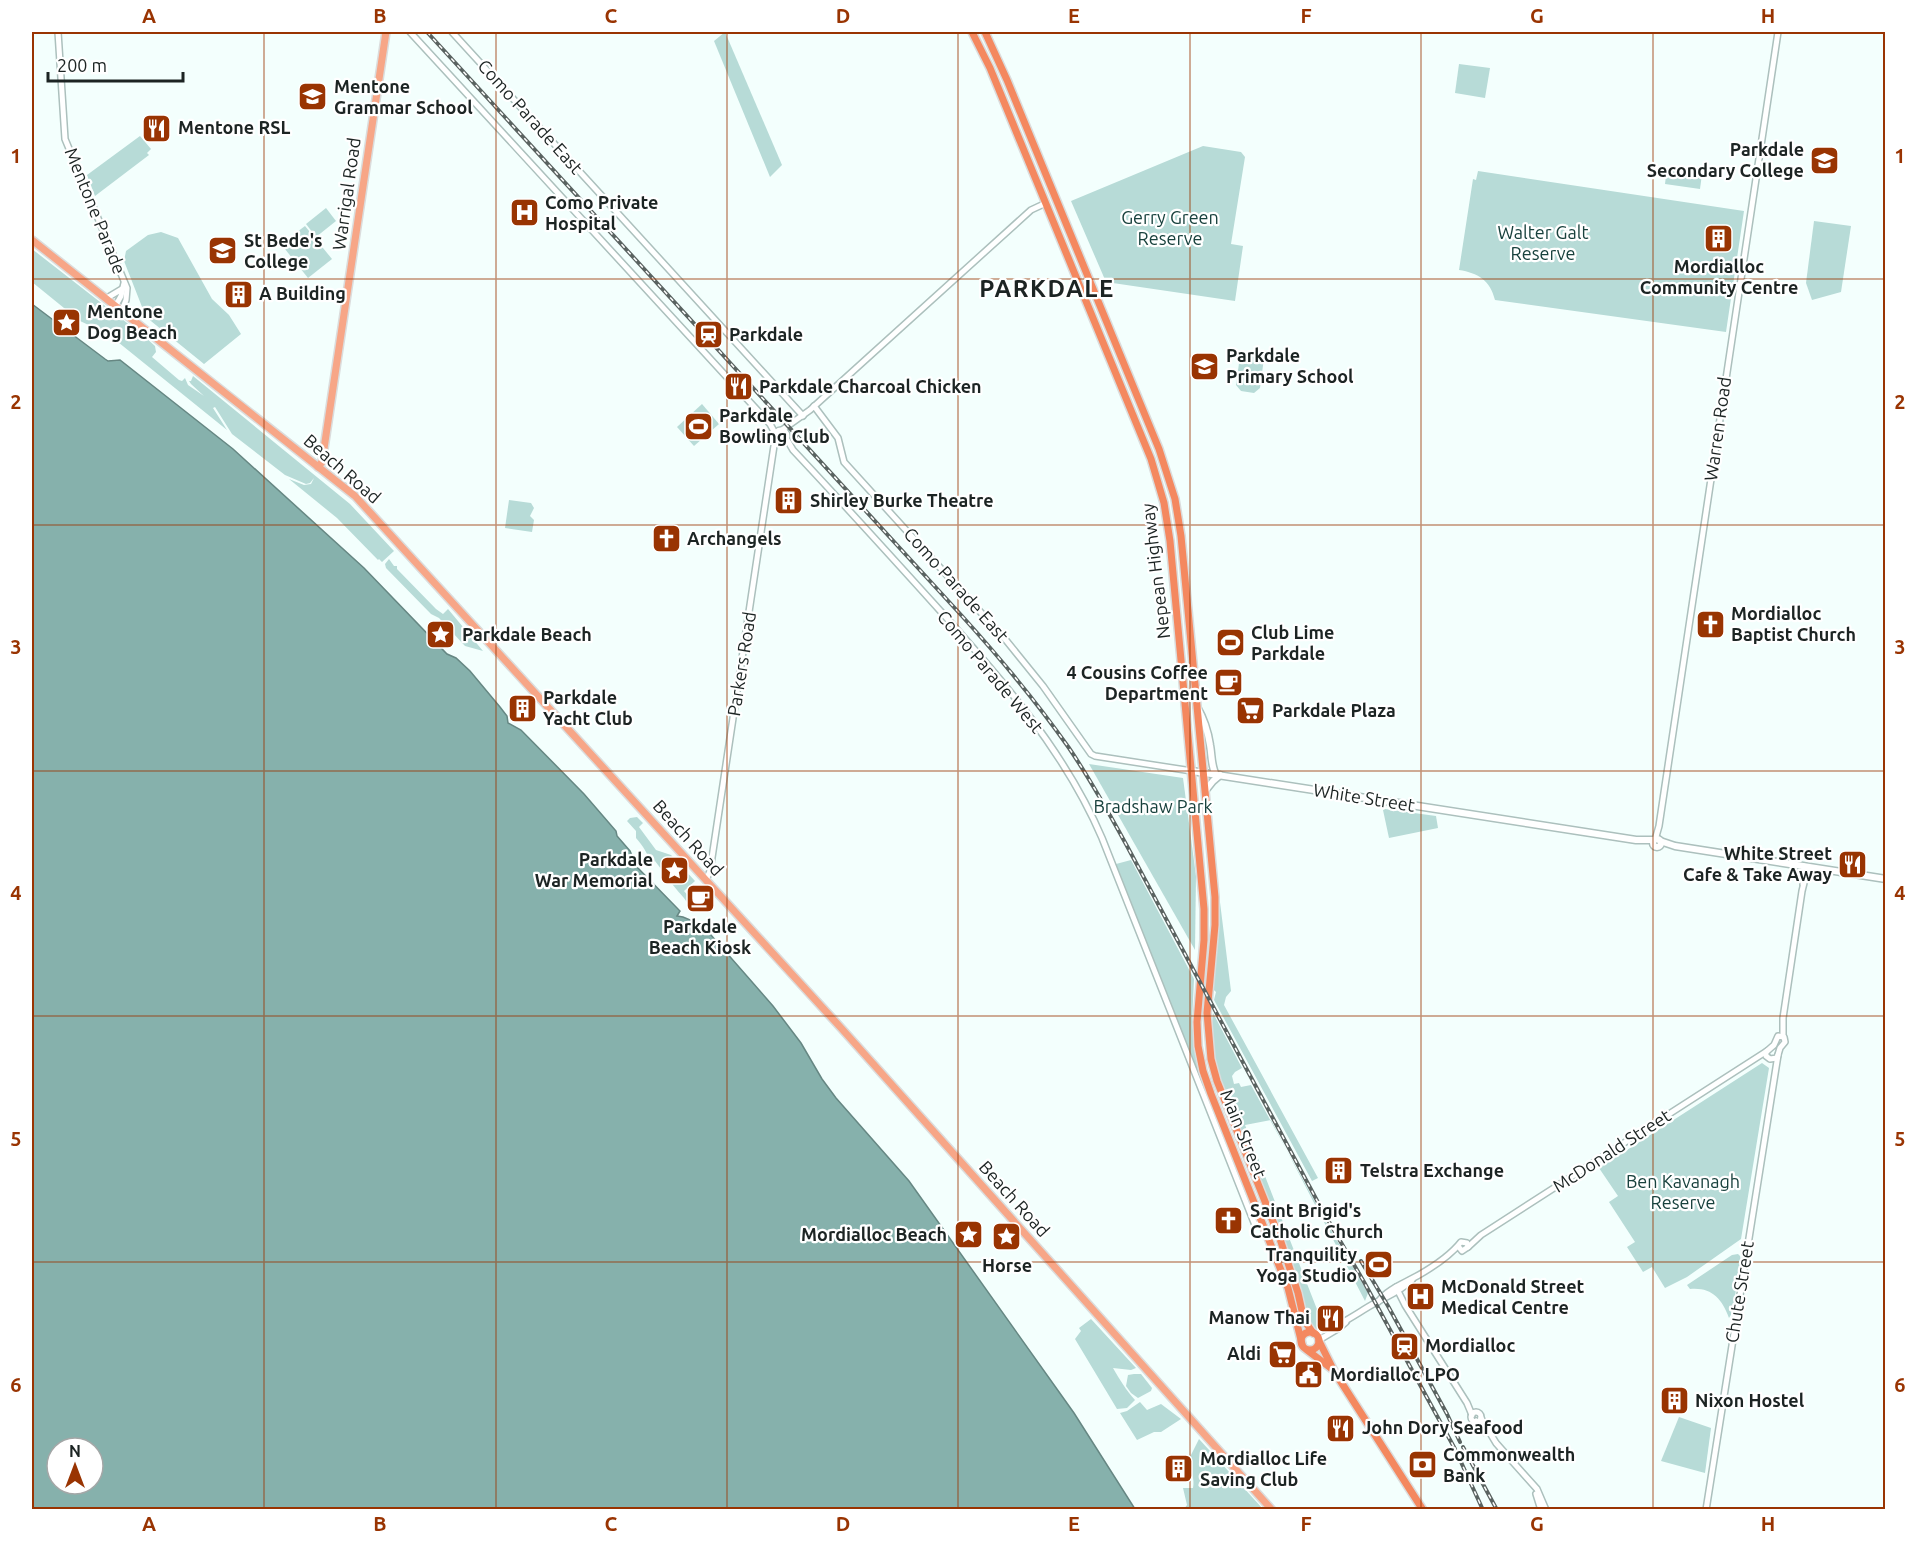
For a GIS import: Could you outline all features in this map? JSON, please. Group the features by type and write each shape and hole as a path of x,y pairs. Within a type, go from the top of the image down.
{"highway":[{"name":"Nepean Highway","path":"972,32 990,69 1046,203 1155,470 1167,519 1204,909 1204,940 1197,1016 1198,1046 1203,1071"},
{"name":"Nepean Highway","path":"985,32 1007,80 1168,473 1177,510 1215,897 1215,936 1207,1018 1209,1047 1214,1070"},
{"path":"1046,203 1056,199"},
{"path":"1174,587 1179,582 1184,569"},
{"path":"1176,604 1186,591"},
{"path":"1189,735 1200,734"},
{"name":"Main Street","path":"1214,1070 1290,1269 1304,1320 1314,1333"},
{"name":"Main Street","path":"1203,1071 1258,1222 1289,1291 1303,1346"},
{"path":"1229,1141 1238,1137"},
{"path":"1258,1222 1270,1216"},
{"path":"1334,1371 1303,1346 1304,1334 1314,1333 1318,1336 1334,1371 1423,1509"},
{"path":"1303,1346 1314,1349 1319,1341"}],"main road":[{"name":"Warrigal Road","path":"318,467 323,452 386,32"},
{"name":"Beach Road","path":"32,240 355,496 842,1029 1272,1509"},
{"path":"1197,707 1203,717 1210,744 1212,767 1218,775 1205,791"},
{"name":"White Street","path":"1192,771 1886,879"}],"street":[{"name":"Mentone Parade","path":"58,32 65,139 106,237 123,286 127,288 127,298 119,307"},
{"name":"Como Parade West","path":"410,32 1002,680 1039,729 1082,795 1102,838 1190,1061"},
{"name":"Como Parade East","path":"452,32 803,416"},
{"name":"Warren Road","path":"1657,842 1778,32"},
{"name":"Parkers Road","path":"706,880 710,871 774,448 792,424 1031,210 1046,203"},
{"path":"107,298 123,286"},
{"name":"Como Parade East","path":"812,408 838,438 844,462 1005,639 1043,686 1089,751"},
{"name":"White Street","path":"1089,751 1095,756 1192,771"},
{"path":"1776,1040 1779,1036 1783,1037 1783,1018 1806,866"},
{"path":"1776,1040 1783,1018"},
{"name":"Chute Street","path":"1706,1509 1774,1074 1779,1049 1785,1041 1783,1037"},
{"name":"McDonald Street","path":"1395,1290 1460,1248 1461,1242 1467,1244 1743,1067 1774,1046 1776,1040"},
{"name":"Chute Street","path":"1767,1051 1766,1056 1773,1064 1774,1074"},
{"name":"McDonald Street","path":"1743,1067 1760,1059 1775,1059 1778,1055"},
{"name":"Main Street","path":"1190,1061 1258,1222"},
{"path":"1319,1341 1329,1332 1395,1290 1467,1403 1474,1413 1480,1413 1478,1420 1532,1486 1546,1509"},
{"path":"1314,1333 1329,1332"},
{"path":"1532,1486 1541,1509"}],"green space":[{"path":"725,32 782,165 770,177 714,41"},
{"path":"1459,64 1490,68 1485,98 1455,93"},
{"path":"140,136 151,149 147,153 149,155 95,196 87,175"},
{"name":"Gerry Green Reserve","path":"1203,146 1241,152 1245,157 1231,244 1243,246 1235,301 1106,282 1071,201"},
{"path":"1667,168 1702,174 1700,189 1665,184"},
{"name":"Walter Galt Reserve","path":"1478,171 1744,211 1726,332 1495,300 1490,287 1482,279 1472,273 1459,270 1473,179 1476,180"},
{"path":"326,208 336,221 316,237 306,224"},
{"path":"1814,221 1851,226 1841,292 1812,300 1806,283"},
{"path":"305,226 332,259 308,278 281,244"},
{"path":"161,232 178,238 212,299 229,315 241,334 204,364 146,317 124,261 126,251 148,235"},
{"path":"32,249 145,337 155,346 156,352 152,357 179,380 182,381 185,378 188,385 204,396 189,381 193,376 350,504 394,551 382,562 378,560 337,518 289,479 304,485 311,484 314,478 306,484 285,475 232,434 215,407 213,408 227,430 108,334 80,321 32,282"},
{"path":"1245,352 1259,353 1264,358 1260,388 1254,393 1241,391 1236,385 1240,356"},
{"name":"Parkdale Bowling Club","path":"702,404 719,424 694,446 677,427"},
{"path":"509,500 531,503 534,508 530,516 534,520 532,532 505,528"},
{"path":"389,559 436,609 443,614 448,609 483,651 465,646 439,618 431,614 386,568 385,564"},
{"name":"Bradshaw Park","path":"1089,764 1183,778 1196,876 1195,950"},
{"path":"1383,810 1436,816 1438,828 1389,838"},
{"path":"637,817 643,823 639,827 656,850 671,855 695,881 684,891 701,911 689,907 655,861 651,864 636,838 636,831 627,821"},
{"path":"1131,860 1194,979 1192,1023 1198,1066 1203,1082 1201,1083 1116,864"},
{"path":"1218,886 1231,991 1224,1005 1318,1178 1312,1181 1214,1000 1219,930"},
{"path":"1213,1013 1242,1068 1232,1076 1234,1084 1239,1083 1241,1087 1251,1085 1270,1120 1245,1125 1320,1317 1323,1326 1319,1329 1314,1328 1307,1317 1292,1259 1220,1080 1213,1047"},
{"name":"Ben Kavanagh Reserve","path":"1762,1063 1769,1068 1741,1239 1687,1277 1665,1288 1652,1267 1643,1272 1627,1247 1635,1242 1609,1202 1618,1196 1599,1168"},
{"path":"1286,1148 1368,1293 1365,1301"},
{"path":"1738,1254 1741,1261 1732,1313 1729,1318 1715,1295 1704,1290 1690,1289 1687,1285 1732,1255"},
{"path":"1091,1319 1136,1368 1131,1370 1113,1368 1135,1400 1127,1408 1117,1409 1075,1339 1081,1331 1079,1328"},
{"path":"1141,1374 1152,1388 1151,1391 1138,1398 1126,1386 1128,1375"},
{"path":"1140,1402 1147,1410 1161,1404 1181,1419 1161,1432 1154,1432 1137,1440 1120,1413"},
{"path":"1679,1417 1711,1428 1705,1473 1661,1461"},
{"path":"1199,1439 1263,1509 1184,1509 1187,1505 1183,1488 1193,1488 1192,1475 1187,1463"}],"shaded area":[{"path":"32,304 108,361 120,360 233,449 364,568 447,654 456,658 470,671 507,716 508,723 521,730 584,794 616,831 617,836 630,851 637,867 680,911 677,916 697,923 711,935 773,1006 801,1043 836,1098 909,1181 1074,1413 1135,1509 32,1509"}],"railway":[{"path":"427,32 962,616 1044,713 1092,784 1120,834 1321,1208 1455,1449 1483,1510"},
{"path":"1361,1261 1388,1306 1460,1442"},
{"path":"1463,1447 1497,1510"}],"place":[{"name":"Mentone Grammar School","path":"313,97"},
{"name":"Mentone RSL","path":"157,128"},
{"name":"Parkdale Secondary College","path":"1825,160"},
{"name":"Como Private Hospital","path":"524,213"},
{"name":"Mordialloc Community Centre","path":"1719,238"},
{"name":"St Bede's College","path":"223,251"},
{"name":"A Building","path":"238,294"},
{"name":"Mentone Dog Beach","path":"66,322"},
{"name":"Parkdale","path":"708,335"},
{"name":"Parkdale Primary School","path":"1205,366"},
{"name":"Parkdale Charcoal Chicken","path":"738,387"},
{"name":"Parkdale Bowling Club","path":"698,426"},
{"name":"Shirley Burke Theatre","path":"789,501"},
{"name":"Archangels","path":"666,539"},
{"name":"Mordialloc Baptist Church","path":"1710,624"},
{"name":"Parkdale Beach","path":"441,635"},
{"name":"Club Lime Parkdale","path":"1230,643"},
{"name":"4 Cousins Coffee Department","path":"1229,683"},
{"name":"Parkdale Yacht Club","path":"522,708"},
{"name":"Parkdale Plaza","path":"1251,711"},
{"name":"White Street Cafe & Take Away","path":"1853,864"},
{"name":"Parkdale War Memorial","path":"674,870"},
{"name":"Parkdale Beach Kiosk","path":"700,898"},
{"name":"Telstra Exchange","path":"1339,1171"},
{"name":"Saint Brigid's Catholic Church","path":"1229,1221"},
{"name":"Mordialloc Beach","path":"968,1235"},
{"name":"Horse","path":"1007,1237"},
{"name":"Tranquility Yoga Studio","path":"1378,1265"},
{"name":"McDonald Street Medical Centre","path":"1420,1297"},
{"name":"Manow Thai","path":"1331,1318"},
{"name":"Mordialloc","path":"1404,1346"},
{"name":"Aldi","path":"1282,1354"},
{"name":"Mordialloc LPO","path":"1309,1375"},
{"name":"Nixon Hostel","path":"1674,1401"},
{"name":"John Dory Seafood","path":"1341,1428"},
{"name":"Commonwealth Bank","path":"1422,1465"},
{"name":"Mordialloc Life Saving Club","path":"1179,1469"}],"district":[{"name":"PARKDALE","path":"1047,289"}]}
